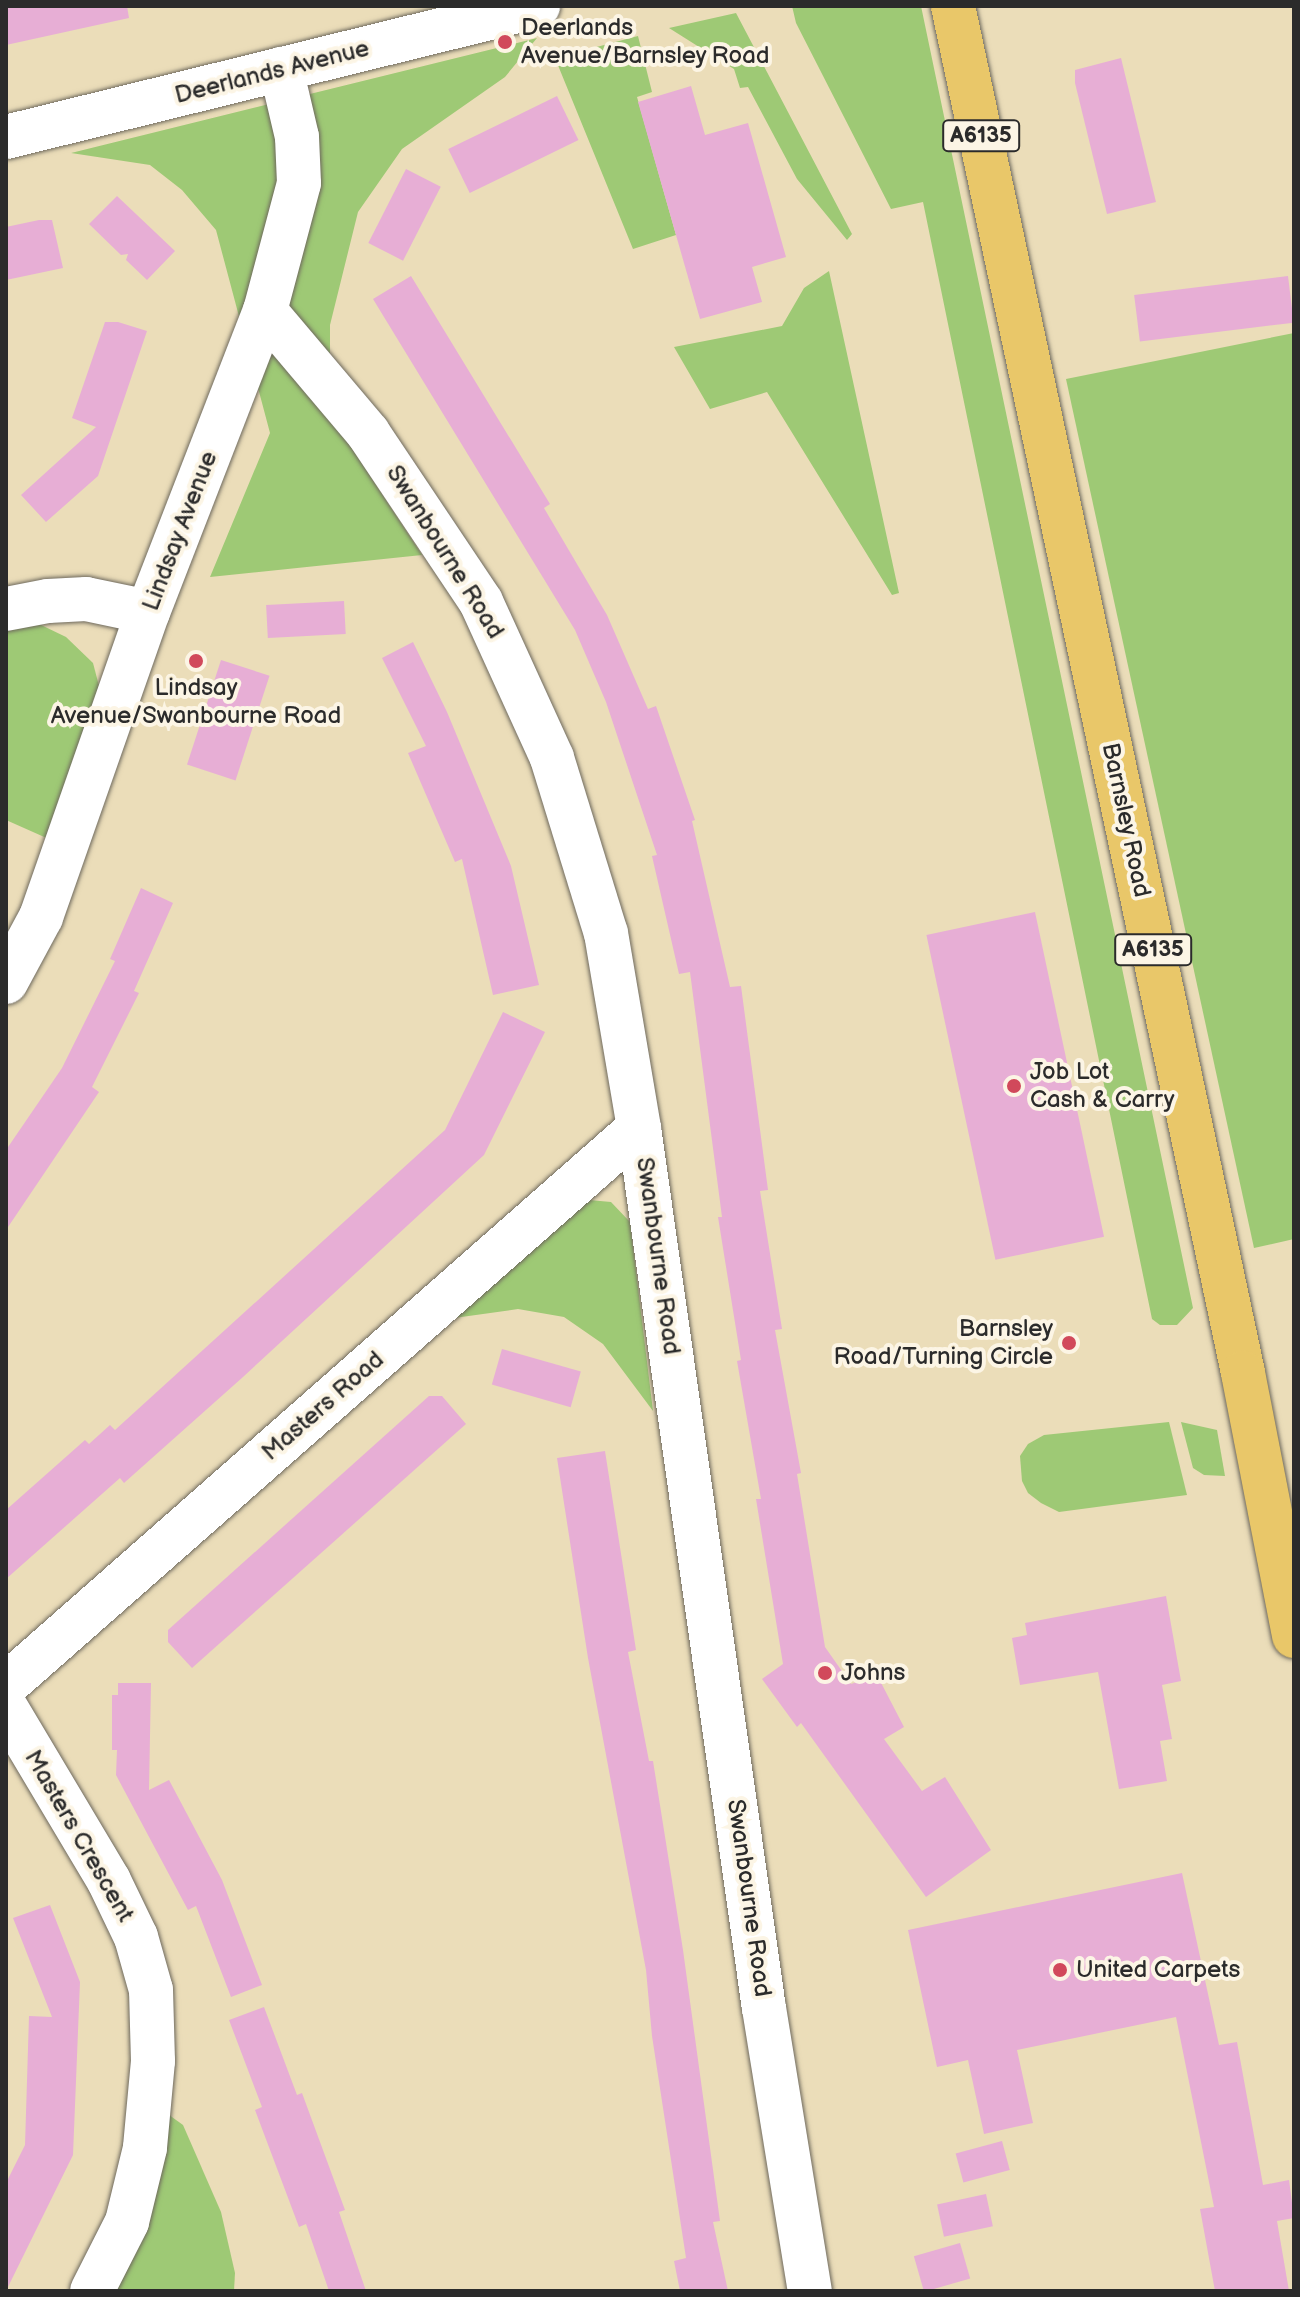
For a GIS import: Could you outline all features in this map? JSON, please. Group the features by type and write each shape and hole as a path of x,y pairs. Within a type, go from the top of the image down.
{"main road":[{"name":"Barnsley Road","path":"953,6 1243,1373 1292,1619"}],"street":[{"name":"Deerlands Avenue","path":"6,137 538,6"},
{"name":"Lindsay Avenue","path":"6,982 41,917 148,612 265,311 299,183 297,137 281,69"},
{"name":"Swanbourne Road","path":"265,311 342,400 404,482 481,602 519,678 552,758 606,933 639,1128 764,2008 810,2291"},
{"path":"6,609 48,601 86,599 148,612"},
{"name":"Masters Road","path":"6,1685 639,1128"},
{"name":"Masters Crescent","path":"6,1708 109,1881 136,1937 151,1990 153,2061 145,2148 127,2222 92,2291"}],"green space":[{"path":"792,6 921,6 1193,1308 1177,1325 1160,1325 1152,1319 923,202 891,209 796,23"},
{"path":"736,13 852,234 847,240 797,179 748,87 740,88 734,69 669,28"},
{"path":"638,36 652,92 637,97 676,235 633,249 555,58"},
{"path":"537,38 505,77 402,149 358,212 330,325 330,415 422,555 210,577 270,433 216,230 182,190 150,165 71,153"},
{"path":"829,271 899,593 892,595 767,392 710,409 674,347 782,326 804,288"},
{"path":"1294,333 1294,1239 1254,1248 1066,379"},
{"path":"37,623 66,637 93,663 104,705 60,844 6,820 6,627"},
{"path":"589,1200 611,1202 630,1222 653,1411 603,1344 564,1317 518,1309 447,1319"},
{"path":"1169,1422 1187,1495 1059,1512 1028,1493 1022,1481 1020,1456 1028,1444 1044,1435"},
{"path":"1181,1422 1217,1430 1225,1476 1204,1475 1193,1468"},
{"path":"165,2112 183,2125 221,2212 235,2273 234,2291 112,2291"}],"building":[{"path":"6,6 127,6 129,18 6,45"},
{"path":"1121,58 1156,202 1107,214 1075,83 1075,70"},
{"path":"691,86 705,135 748,123 786,257 752,267 762,302 700,319 638,102"},
{"path":"557,96 578,140 470,193 448,149"},
{"path":"406,169 441,187 403,261 368,243"},
{"path":"117,196 175,251 147,280 126,260 128,254 121,255 89,224"},
{"path":"52,220 63,268 6,280 6,227"},
{"path":"411,276 550,504 544,508 607,615 648,709 656,706 695,820 692,821 730,987 741,986 768,1190 760,1191 782,1329 775,1330 801,1473 797,1474 825,1647 851,1684 877,1675 904,1727 884,1739 922,1791 945,1777 991,1850 926,1897 801,1723 797,1727 762,1679 783,1664 756,1499 761,1499 737,1361 741,1360 718,1217 722,1217 690,972 679,974 652,856 657,855 606,702 575,630 373,299"},
{"path":"1288,276 1294,323 1140,342 1134,295"},
{"path":"105,322 118,322 147,331 98,476 46,522 21,495 96,427 72,418"},
{"path":"344,601 346,634 268,638 266,605"},
{"path":"413,642 447,712 511,866 539,985 493,995 462,859 455,862 408,753 426,746 382,658"},
{"path":"221,660 270,676 236,780 187,765"},
{"path":"141,888 173,903 134,991 139,993 92,1087 99,1092 6,1230 6,1150 62,1068 115,961 110,959"},
{"name":"Job Lot Cash & Carry","path":"1035,912 1104,1237 995,1260 926,935"},
{"path":"503,1012 545,1032 484,1155 124,1483 120,1478 6,1579 6,1510 85,1440 89,1444 110,1425 115,1430 445,1130"},
{"path":"502,1349 581,1372 571,1407 492,1385"},
{"path":"429,1396 442,1396 466,1424 192,1668 168,1642 168,1630"},
{"path":"605,1451 636,1650 628,1652 649,1761 653,1761 683,1950 720,2221 713,2222 728,2291 680,2291 674,2261 686,2258 652,2036 646,1970 588,1658 557,1458"},
{"path":"1166,1596 1181,1681 1162,1685 1172,1739 1160,1741 1167,1781 1119,1789 1098,1672 1020,1685 1012,1638 1027,1635 1025,1623"},
{"path":"118,1683 151,1683 149,1790 169,1780 222,1880 262,1985 231,1997 196,1906 188,1910 116,1775 117,1750 112,1750 112,1695 118,1695"},
{"name":"United Carpets","path":"1182,1873 1219,2045 1237,2042 1263,2185 1289,2180 1294,2218 1277,2221 1289,2291 1215,2291 1200,2209 1214,2207 1176,2017 1017,2050 1033,2123 984,2134 968,2060 937,2067 908,1930"},
{"path":"50,1905 80,1982 73,2155 6,2291 6,2183 25,2145 29,2016 52,2017 13,1918"},
{"path":"264,2007 297,2095 302,2093 345,2210 339,2212 366,2291 329,2291 306,2224 299,2227 255,2110 262,2107 229,2020"},
{"path":"1002,2141 1010,2170 963,2182 956,2153"},
{"path":"986,2194 993,2226 944,2237 937,2204"},
{"path":"960,2243 970,2279 924,2291 914,2256"}],"place":[{"name":"Deerlands Avenue/Barnsley Road","path":"505,42"},
{"name":"Lindsay Avenue/Swanbourne Road","path":"196,661"},
{"name":"Job Lot Cash & Carry","path":"1014,1086"},
{"name":"Barnsley Road/Turning Circle","path":"1069,1343"},
{"name":"Johns","path":"825,1673"},
{"name":"United Carpets","path":"1060,1970"}]}
